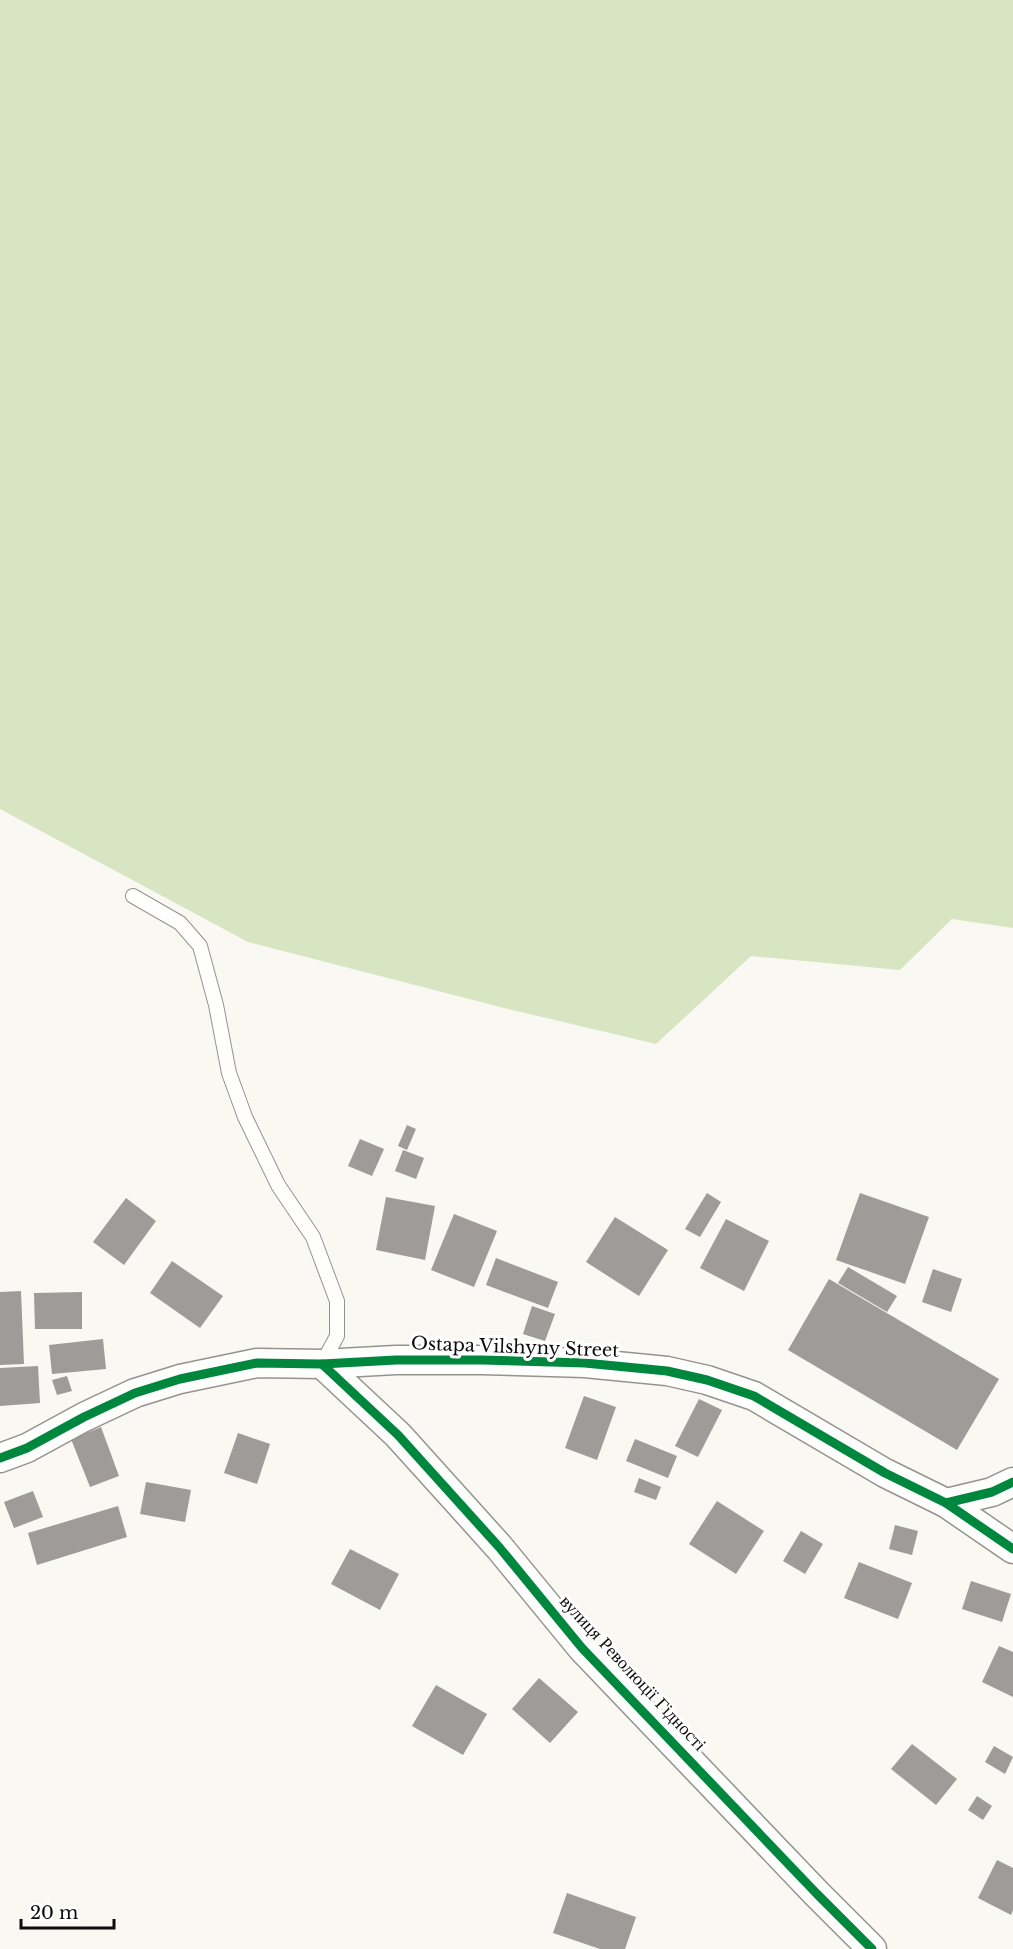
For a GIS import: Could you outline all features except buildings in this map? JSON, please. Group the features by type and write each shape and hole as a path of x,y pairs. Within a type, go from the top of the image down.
{"street":[{"name":"Ostapa Vilshyny Street","path":"0,1458 27,1448 135,1393 180,1379 257,1363 322,1364 396,1360 482,1360 585,1364 667,1371 707,1380 754,1396 885,1473 946,1503 1013,1549"},
{"name":"вулиця Революції Гідності","path":"322,1364 398,1435 499,1547 582,1648 872,1949"},
{"path":"946,1503 992,1492 1013,1482"}],"lane":[{"path":"133,896 180,923 200,946 216,1005 229,1073 245,1117 278,1185 313,1237 337,1301 337,1336 322,1364"}],"green space":[{"path":"0,0 1013,0 1013,928 952,919 900,970 751,956 656,1044 504,1008 248,942 0,809"}],"cycle path":[{"path":"0,1458 27,1448 135,1393 180,1379 257,1363 322,1364 396,1360 482,1360 585,1363 667,1371 707,1380 754,1396 885,1473 946,1503 992,1492 1013,1482"},
{"path":"322,1364 398,1435 499,1547 582,1648 872,1949"},
{"path":"946,1503 1013,1549"}]}
